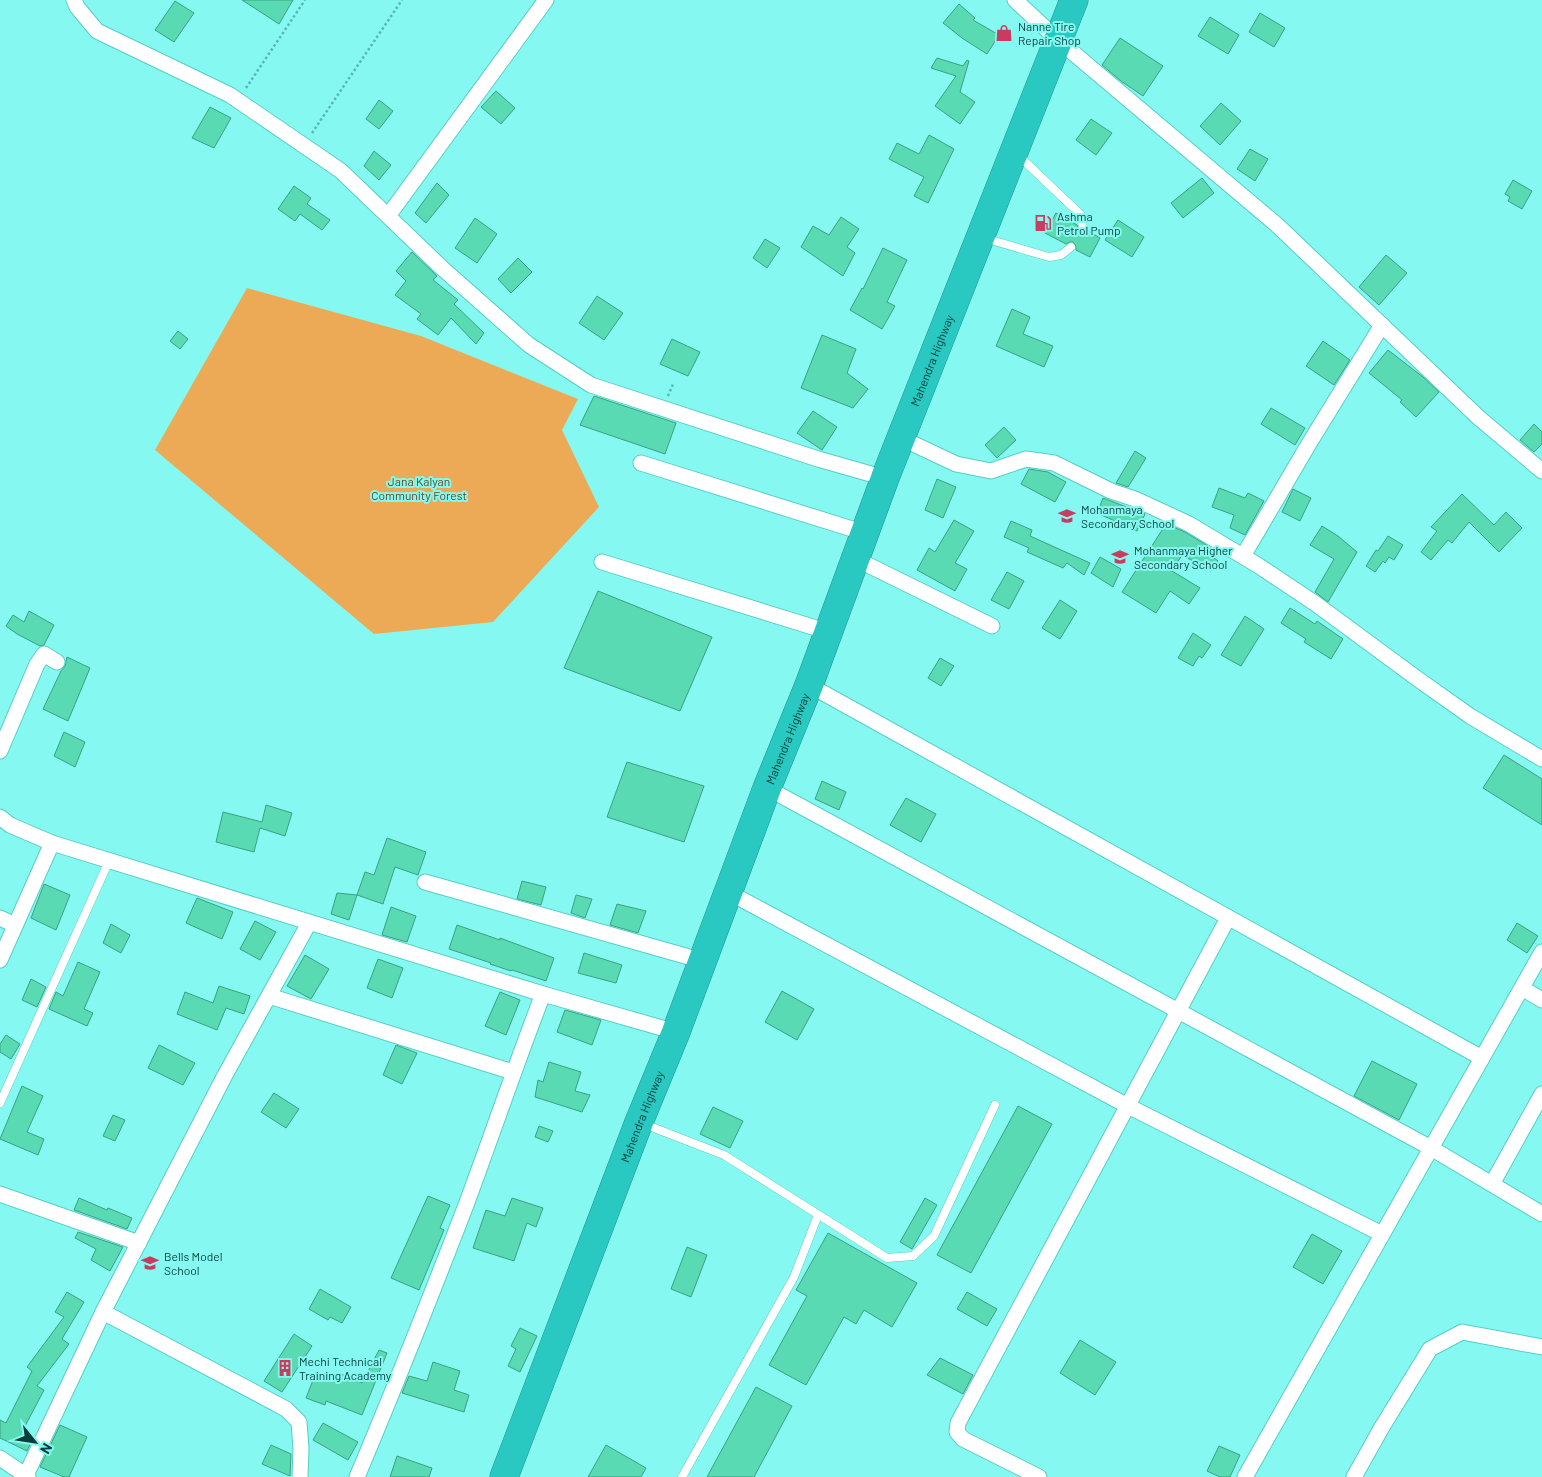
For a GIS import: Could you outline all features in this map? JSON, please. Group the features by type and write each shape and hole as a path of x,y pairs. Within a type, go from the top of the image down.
{"highway":[{"name":"Mahendra Highway","path":"504,1477 639,1122 676,1032 767,788 809,685 885,478 1074,0"}],"street":[{"path":"74,0 77,7 97,31 230,95 341,172 442,268 529,345 591,385 818,459 885,478"},
{"path":"388,216 546,0"},
{"path":"1015,0 1058,40 1277,225 1478,416 1542,471"},
{"path":"1243,556 1382,325"},
{"path":"901,438 956,464 991,470 1026,459 1054,463 1111,491 1135,499 1190,524 1316,604 1470,716 1542,759"},
{"path":"641,463 865,533"},
{"path":"856,559 992,626"},
{"path":"602,562 829,632"},
{"path":"0,751 37,664 44,654 57,662"},
{"path":"809,685 1482,1058"},
{"path":"767,788 1431,1148 1542,1214"},
{"path":"0,817 10,825 52,843 543,994 676,1032"},
{"path":"0,960 52,843"},
{"path":"425,882 702,961"},
{"path":"728,892 1126,1105 1382,1234"},
{"path":"0,918 15,925"},
{"path":"1039,1477 963,1439 957,1432 958,1423 1126,1105 1228,918"},
{"path":"0,1458 27,1476 104,1312 139,1243 224,1077 309,922"},
{"path":"1245,1477 1542,952"},
{"path":"1522,988 1542,1000"},
{"path":"358,1477 467,1203 513,1072 543,994"},
{"path":"269,996 513,1072"},
{"path":"1492,1184 1542,1094"},
{"path":"0,1194 139,1243"},
{"path":"104,1312 286,1409 299,1422 301,1449 300,1477"},
{"path":"1354,1477 1382,1427 1430,1350 1462,1332 1542,1347"}],"lane":[{"path":"1014,151 1081,215 1083,228"},
{"path":"980,236 1048,257 1061,255 1071,247"},
{"path":"0,1103 109,861"},
{"path":"639,1122 724,1155 887,1258 914,1256 934,1236 995,1105"},
{"path":"682,1477 794,1278 818,1215"}],"path":[{"path":"238,100 305,0"},
{"path":"304,146 402,0"}],"green space":[{"name":"Jana Kalyan Community Forest","path":"247,288 421,336 578,399 562,430 599,507 493,622 374,634 155,450"}],"building":[{"path":"242,0 293,0 279,24"},
{"path":"175,1 194,13 174,42 155,30"},
{"path":"959,4 975,18 973,20 999,35 987,54 943,23"},
{"path":"1260,13 1285,28 1274,47 1249,32"},
{"path":"1210,17 1239,35 1228,54 1198,36"},
{"path":"1120,38 1163,66 1143,96 1102,65"},
{"path":"937,58 963,66 967,60 969,61 960,92 975,102 960,124 935,106 956,76 931,68"},
{"path":"496,91 515,108 501,124 481,107"},
{"path":"379,100 393,111 379,129 366,119"},
{"path":"1221,103 1241,121 1220,145 1200,126"},
{"path":"210,107 231,118 214,148 192,138"},
{"path":"1091,119 1112,133 1096,155 1076,140"},
{"path":"929,135 954,149 928,203 914,196 924,177 889,159 897,143 919,154"},
{"path":"1250,149 1268,159 1255,181 1237,169"},
{"path":"374,151 391,165 379,180 364,166"},
{"path":"1202,178 1214,193 1183,218 1171,203"},
{"path":"1513,180 1532,191 1522,209 1508,201 1510,197 1505,194"},
{"path":"437,183 449,195 426,223 415,213"},
{"path":"294,186 311,198 307,204 330,220 322,230 300,214 295,221 278,209"},
{"path":"1056,213 1077,225 1081,233 1088,231 1100,238 1090,257 1076,250 1073,242 1066,244 1045,233"},
{"path":"841,217 859,229 847,247 855,253 843,276 801,247 813,226 829,235"},
{"path":"475,218 497,234 477,263 455,248"},
{"path":"1118,220 1144,237 1132,257 1105,240"},
{"path":"765,239 780,248 767,268 753,258"},
{"path":"883,248 907,260 887,302 895,306 882,329 850,310 863,289"},
{"path":"412,252 437,276 433,280 458,300 454,304 484,333 476,344 451,318 438,335 417,319 421,314 395,295 406,281 396,271"},
{"path":"1386,255 1407,273 1379,305 1359,287"},
{"path":"518,258 532,272 511,293 498,279"},
{"path":"597,296 623,313 604,340 579,323"},
{"path":"1012,309 1030,317 1023,334 1053,346 1044,367 996,346"},
{"path":"178,331 188,339 180,349 170,341"},
{"path":"822,335 856,349 847,373 868,389 853,408 801,388"},
{"path":"672,339 700,352 688,376 660,364"},
{"path":"1323,341 1350,360 1334,385 1306,366"},
{"path":"1388,350 1439,392 1416,417 1400,402 1402,400 1369,373"},
{"path":"594,396 676,423 665,454 580,425"},
{"path":"1271,408 1305,428 1295,445 1261,424"},
{"path":"813,411 837,427 822,450 797,433"},
{"path":"1534,424 1542,432 1542,444 1534,452 1520,440"},
{"path":"1004,427 1016,440 997,458 985,445"},
{"path":"1135,451 1146,458 1128,487 1116,483"},
{"path":"1029,469 1048,472 1066,482 1055,502 1021,484"},
{"path":"937,479 956,487 943,518 925,510"},
{"path":"1219,488 1245,498 1248,493 1264,501 1245,535 1230,528 1234,515 1212,507"},
{"path":"1293,489 1311,498 1300,521 1282,512"},
{"path":"1462,494 1494,525 1506,512 1522,528 1499,552 1469,522 1452,543 1448,540 1431,560 1421,552 1437,531 1431,527"},
{"path":"1103,498 1145,514 1137,531 1097,513"},
{"path":"954,520 974,531 955,563 967,569 955,591 917,570 929,548 935,552"},
{"path":"1011,521 1032,530 1030,536 1090,563 1084,575 1067,563 1063,568 1027,552 1029,548 1004,537"},
{"path":"1166,524 1185,532 1216,551 1213,557 1218,561 1211,571 1182,555 1172,571 1200,588 1189,604 1170,591 1156,613 1122,592"},
{"path":"1322,526 1338,536 1357,552 1328,602 1315,592 1334,559 1310,545"},
{"path":"1388,536 1403,545 1394,560 1389,557 1385,563 1383,561 1375,572 1366,566"},
{"path":"1100,557 1121,569 1113,587 1091,573"},
{"path":"1007,572 1024,581 1009,609 991,600"},
{"path":"598,591 712,637 680,711 564,668"},
{"path":"1060,600 1077,611 1060,639 1042,628"},
{"path":"1290,608 1315,624 1317,621 1343,639 1331,659 1304,642 1306,639 1281,623"},
{"path":"29,611 54,625 44,645 40,646 6,626 13,615 24,622"},
{"path":"1245,616 1264,629 1241,666 1221,655"},
{"path":"1193,633 1211,645 1202,658 1199,656 1193,666 1178,658"},
{"path":"67,657 90,668 68,721 43,709 65,666"},
{"path":"940,658 954,666 941,686 928,678"},
{"path":"64,732 85,742 75,767 54,756"},
{"path":"1504,755 1542,779 1542,825 1483,788"},
{"path":"627,762 704,786 684,842 607,817"},
{"path":"822,781 846,792 839,810 815,799"},
{"path":"906,798 936,814 921,842 890,825"},
{"path":"266,805 292,813 285,836 260,828 254,852 216,842 223,812 262,822"},
{"path":"387,838 426,852 418,875 395,867 383,904 357,895 365,872 374,875"},
{"path":"522,881 546,887 541,905 517,899"},
{"path":"44,884 70,895 56,930 31,918"},
{"path":"337,893 357,895 349,920 331,914"},
{"path":"576,895 592,899 585,918 571,913"},
{"path":"197,898 233,912 222,939 186,923"},
{"path":"617,904 646,911 638,933 610,925"},
{"path":"391,907 416,916 407,942 382,935"},
{"path":"255,921 276,932 260,960 240,949"},
{"path":"1517,923 1538,936 1527,953 1507,940"},
{"path":"111,924 130,935 121,953 103,943"},
{"path":"457,925 500,940 500,938 554,958 546,981 449,949"},
{"path":"584,953 622,965 616,983 578,973"},
{"path":"305,955 329,969 311,999 287,986"},
{"path":"378,959 403,968 392,998 367,988"},
{"path":"78,962 100,972 84,1009 93,1013 87,1026 49,1009 56,992 63,996"},
{"path":"31,979 46,987 37,1007 22,1000"},
{"path":"219,986 250,996 244,1014 226,1008 217,1030 177,1014 185,992 213,1003"},
{"path":"782,991 814,1009 797,1040 765,1022"},
{"path":"500,992 520,1000 506,1035 485,1026"},
{"path":"565,1010 601,1020 592,1045 557,1032"},
{"path":"6,1035 20,1044 11,1059 0,1052 0,1044"},
{"path":"159,1045 195,1063 183,1085 148,1068"},
{"path":"396,1045 417,1053 402,1084 383,1075"},
{"path":"1372,1061 1417,1084 1399,1120 1354,1096"},
{"path":"549,1062 581,1072 575,1091 590,1095 582,1112 535,1097 538,1080 543,1082"},
{"path":"22,1086 43,1096 27,1132 44,1139 38,1155 0,1139"},
{"path":"274,1093 299,1109 286,1128 261,1112"},
{"path":"1018,1106 1052,1124 971,1273 937,1255"},
{"path":"713,1107 743,1121 730,1148 700,1134"},
{"path":"113,1115 125,1120 115,1141 103,1136"},
{"path":"539,1126 553,1131 548,1142 535,1137"},
{"path":"428,1196 450,1205 440,1228 444,1230 419,1290 391,1278"},
{"path":"79,1198 132,1218 127,1229 74,1210"},
{"path":"512,1198 543,1208 536,1227 527,1223 514,1261 473,1248 486,1210 505,1216"},
{"path":"925,1198 937,1205 912,1249 900,1242"},
{"path":"78,1232 123,1247 110,1271 91,1260 96,1249 75,1238"},
{"path":"828,1233 917,1283 892,1327 864,1310 856,1324 844,1317 806,1385 769,1365 807,1296 796,1290"},
{"path":"1312,1234 1342,1251 1323,1284 1293,1267"},
{"path":"687,1247 707,1255 691,1297 671,1289"},
{"path":"320,1289 351,1307 342,1323 330,1317 328,1320 309,1309"},
{"path":"67,1292 84,1302 62,1339 69,1344 37,1386 44,1390 22,1432 33,1438 27,1451 0,1438 0,1420 6,1423 32,1371 27,1367 64,1317 55,1312"},
{"path":"967,1292 997,1309 987,1326 957,1309"},
{"path":"520,1328 537,1336 520,1372 508,1366 516,1349 511,1346"},
{"name":"Mechi Technical Training Academy","path":"294,1334 312,1346 282,1392 264,1381"},
{"path":"1080,1340 1116,1362 1095,1395 1060,1373"},
{"path":"379,1350 387,1353 362,1415 326,1401 325,1405 306,1398 315,1375 338,1383 341,1374 362,1383"},
{"path":"940,1358 973,1375 963,1394 927,1375"},
{"path":"433,1362 460,1371 454,1390 469,1395 464,1412 402,1393 409,1376 427,1381"},
{"path":"756,1387 792,1406 754,1477 707,1477"},
{"path":"323,1423 358,1442 348,1460 313,1440"},
{"path":"60,1425 87,1437 69,1477 64,1477 40,1467"},
{"path":"271,1445 291,1454 290,1476 262,1464"},
{"path":"606,1445 646,1468 641,1477 588,1477"},
{"path":"1219,1446 1240,1455 1230,1477 1220,1477 1207,1471"},
{"path":"397,1456 432,1468 429,1477 390,1477"}],"place":[{"name":"Nanne Tire Repair Shop","path":"1004,33"},
{"name":"Ashma Petrol Pump","path":"1043,223"},
{"name":"Mohanmaya Secondary School","path":"1067,516"},
{"name":"Mohanmaya Higher Secondary School","path":"1120,557"},
{"name":"Bells Model School","path":"150,1263"},
{"name":"Mechi Technical Training Academy","path":"285,1368"}]}
